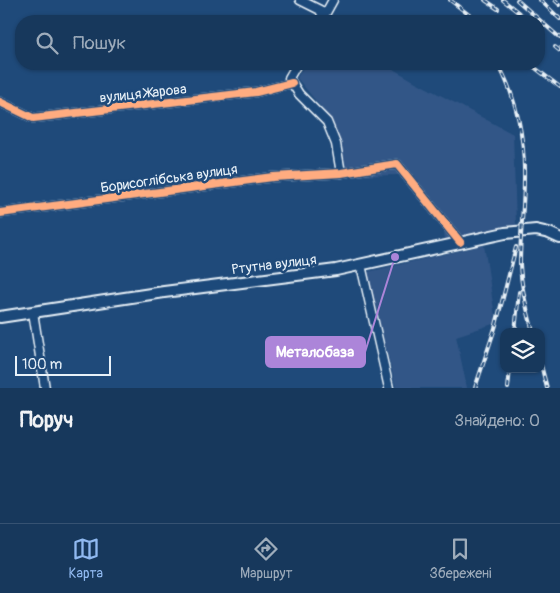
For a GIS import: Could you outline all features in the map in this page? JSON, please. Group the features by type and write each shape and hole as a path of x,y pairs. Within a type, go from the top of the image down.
{"main road":[{"name":"Ртутна вулиця","path":"0,317 361,265 460,242 521,231 536,230 560,238"}],"street":[{"path":"300,0 320,10 321,15"},
{"path":"324,15 333,0"},
{"path":"295,70 291,80 299,94 327,122 336,144 341,173"},
{"name":"вулиця Жарова","path":"0,102 33,118 256,92 291,80"},
{"name":"Борисоглібська вулиця","path":"0,213 273,177 341,173 397,164 460,242"},
{"path":"361,265 389,388"},
{"path":"33,312 46,388"}],"shaded area":[{"path":"302,70 395,70 513,134 516,225 445,240 442,214 399,175 346,176 333,124 297,78"},
{"path":"484,245 496,323 456,336 467,388 396,388 367,272"}],"railway":[{"path":"450,0 469,15"},
{"path":"485,0 498,9"},
{"path":"503,0 522,15"},
{"path":"517,0 534,15"},
{"path":"540,0 560,19"},
{"path":"555,0 560,5"},
{"path":"545,25 560,38"},
{"path":"555,47 560,51"},
{"path":"501,70 515,105 523,149 524,179 520,264 523,290 532,328"},
{"path":"538,70 560,87"},
{"path":"475,388 496,325 516,247"},
{"path":"515,328 519,292"},
{"path":"508,388 510,373"},
{"path":"543,373 547,388"}],"cycle path":[{"path":"0,102 33,118 256,92 292,83"},
{"path":"0,213 273,177 341,173 397,164 460,242"}],"place":[{"name":"Металобаза","path":"395,257"}]}
